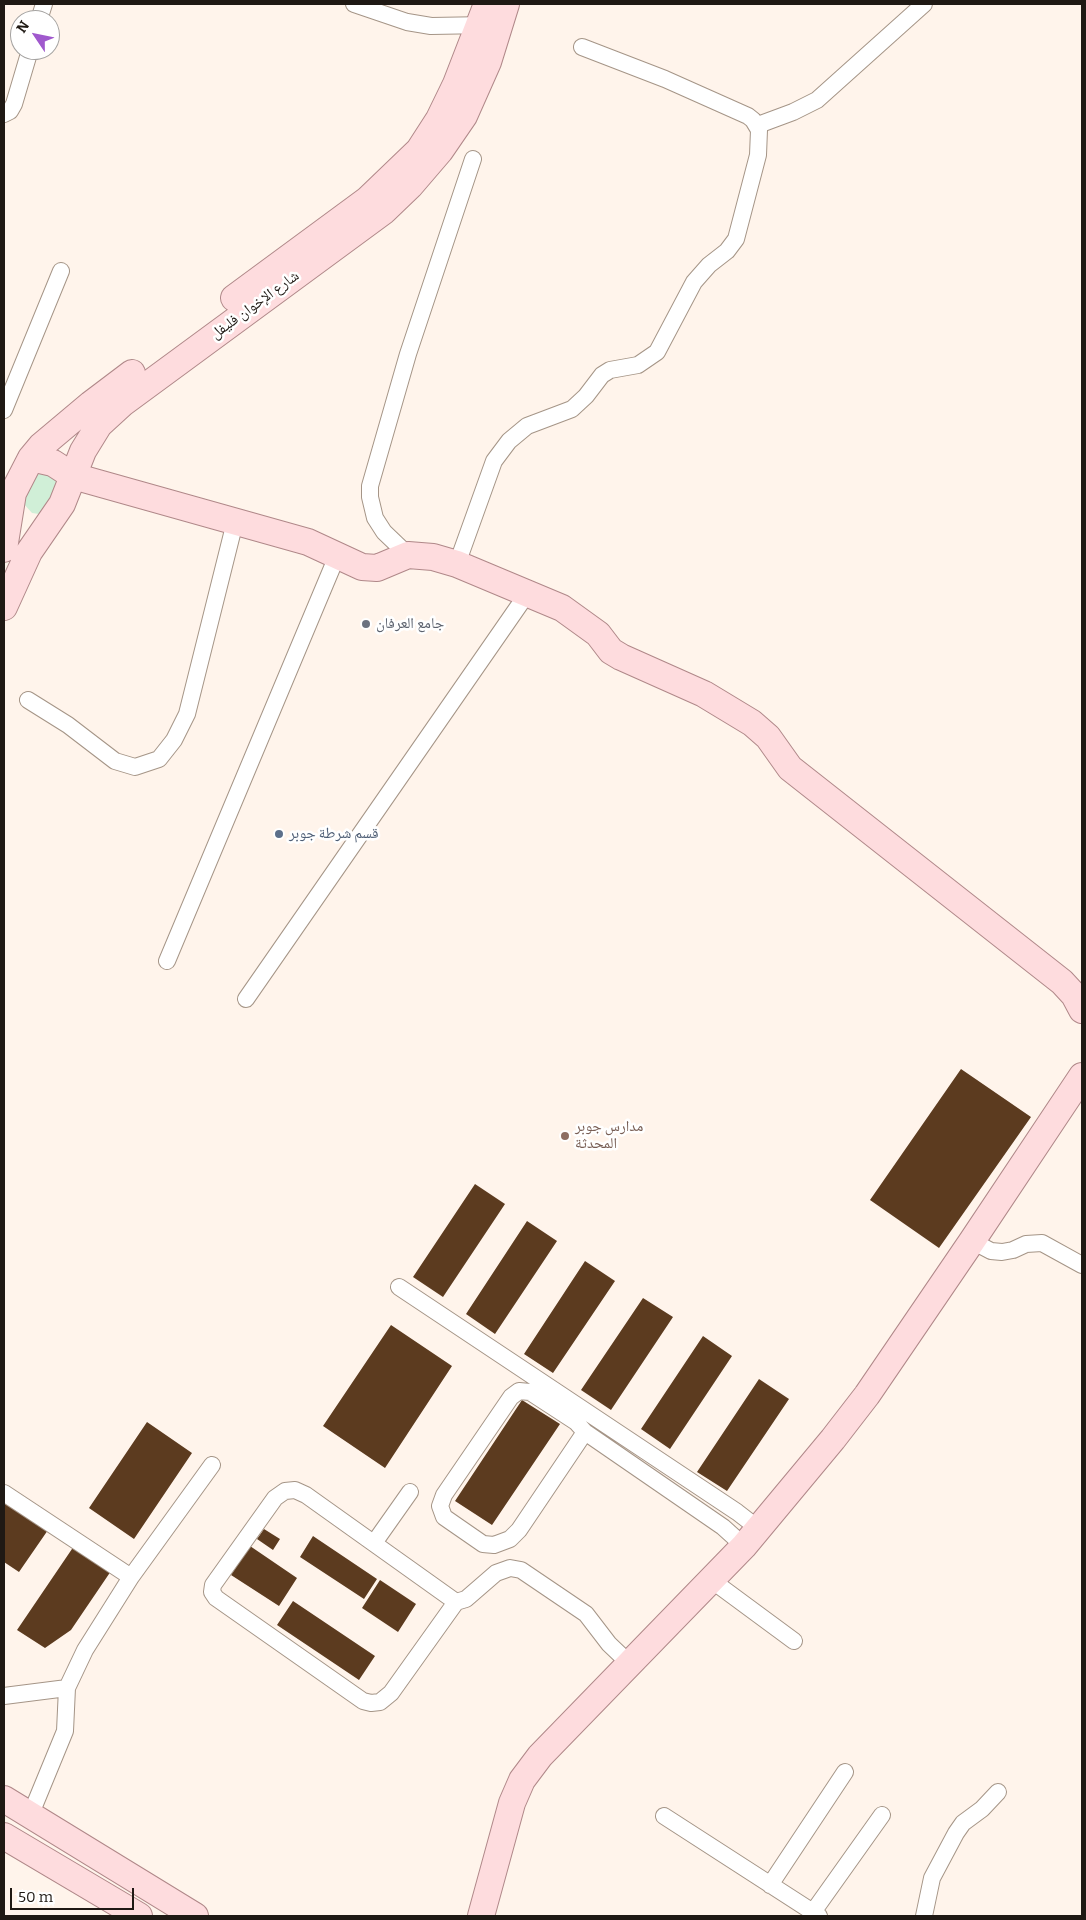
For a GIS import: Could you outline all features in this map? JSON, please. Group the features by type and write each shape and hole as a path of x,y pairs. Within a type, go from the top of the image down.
{"main road":[{"name":"شارع الإخوان فليفل","path":"4,549 10,506 18,480 31,458 41,446 91,404 366,200 394,176 419,150 439,119 493,14"},
{"name":"شارع الإخوان فليفل","path":"4,607 23,564 62,504 90,438 110,413 384,211 410,186 440,152 464,116 488,62 493,14"},
{"path":"31,458 53,463 73,476 301,539 362,567 370,568 385,565 408,556 427,556 457,564 552,603 572,614 598,634 612,651 621,658 704,694 752,723 768,737 790,768 1062,982 1074,994 1082,1010"},
{"path":"10,506 25,522 44,529"},
{"path":"481,1916 510,1812 522,1780 540,1756 751,1537 866,1395 1073,1093 1082,1076"},
{"path":"4,1799 195,1916"},
{"path":"4,1836 139,1916"}],"street":[{"path":"354,4 407,22 431,26 493,14"},
{"path":"758,125 793,112 816,100 924,4"},
{"path":"457,564 494,461 509,441 527,426 572,409 586,396 602,375 610,370 638,364 652,357 662,346 694,282 709,265 732,246 739,232 758,155 760,135 758,125 748,116 687,88 582,47"},
{"path":"4,114 10,111 14,104 27,60"},
{"path":"408,556 379,525 371,508 370,486 422,308 474,159"},
{"path":"4,410 61,271"},
{"path":"28,700 68,725 114,761 135,767 159,759 174,740 187,714 235,522"},
{"path":"167,961 337,556"},
{"path":"246,999 527,594"},
{"path":"972,1241 991,1251 1002,1252 1013,1250 1026,1244 1042,1243 1082,1265"},
{"path":"399,1287 729,1506 751,1537"},
{"path":"585,1432 519,1530 510,1538 494,1545 483,1544 444,1517 440,1506 444,1495 511,1397 519,1391 530,1392 576,1422 585,1432 723,1528 751,1537"},
{"path":"30,1816 65,1731 67,1688 85,1650 131,1577 212,1465"},
{"path":"456,1602 306,1495 295,1490 285,1491 275,1498 213,1585 212,1592 216,1598 355,1695 371,1703 380,1702 391,1693 456,1602 466,1599 484,1581 496,1573 510,1568 521,1570 586,1614 609,1644 630,1664"},
{"path":"374,1543 410,1492"},
{"path":"4,1493 131,1577"},
{"path":"710,1580 794,1641"},
{"path":"4,1696 67,1688"},
{"path":"770,1885 845,1772"},
{"path":"924,1916 932,1878 956,1833 963,1823 991,1801 998,1792"},
{"path":"664,1816 816,1914 882,1814"}],"green space":[{"path":"35,475 48,475 59,482 46,515 32,513 23,503 22,490"}],"building":[{"path":"961,1069 1031,1117 939,1248 870,1200"},
{"path":"475,1184 505,1204 443,1297 413,1277"},
{"path":"527,1221 557,1241 495,1334 466,1314"},
{"path":"585,1261 615,1281 553,1373 524,1354"},
{"path":"643,1298 673,1317 611,1410 581,1390"},
{"path":"391,1325 452,1366 385,1468 323,1426"},
{"path":"703,1336 732,1356 670,1449 641,1429"},
{"path":"759,1379 789,1399 727,1491 697,1472"},
{"path":"522,1400 560,1424 492,1525 455,1501"},
{"path":"147,1422 192,1453 134,1539 89,1508"},
{"path":"4,1500 48,1530 19,1572 4,1562"},
{"path":"264,1529 280,1539 273,1550 257,1539"},
{"path":"313,1536 377,1579 364,1599 300,1557"},
{"path":"74,1546 111,1571 71,1630 45,1648 17,1630"},
{"path":"250,1546 297,1578 279,1606 231,1575"},
{"path":"380,1580 416,1604 398,1632 362,1608"},
{"path":"293,1601 375,1656 359,1680 277,1625"}],"place":[{"name":"جامع العرفان","path":"366,624"},
{"name":"قسم شرطة جوبر","path":"279,834"},
{"name":"مدارس جوبر المحدثة","path":"565,1136"}]}
